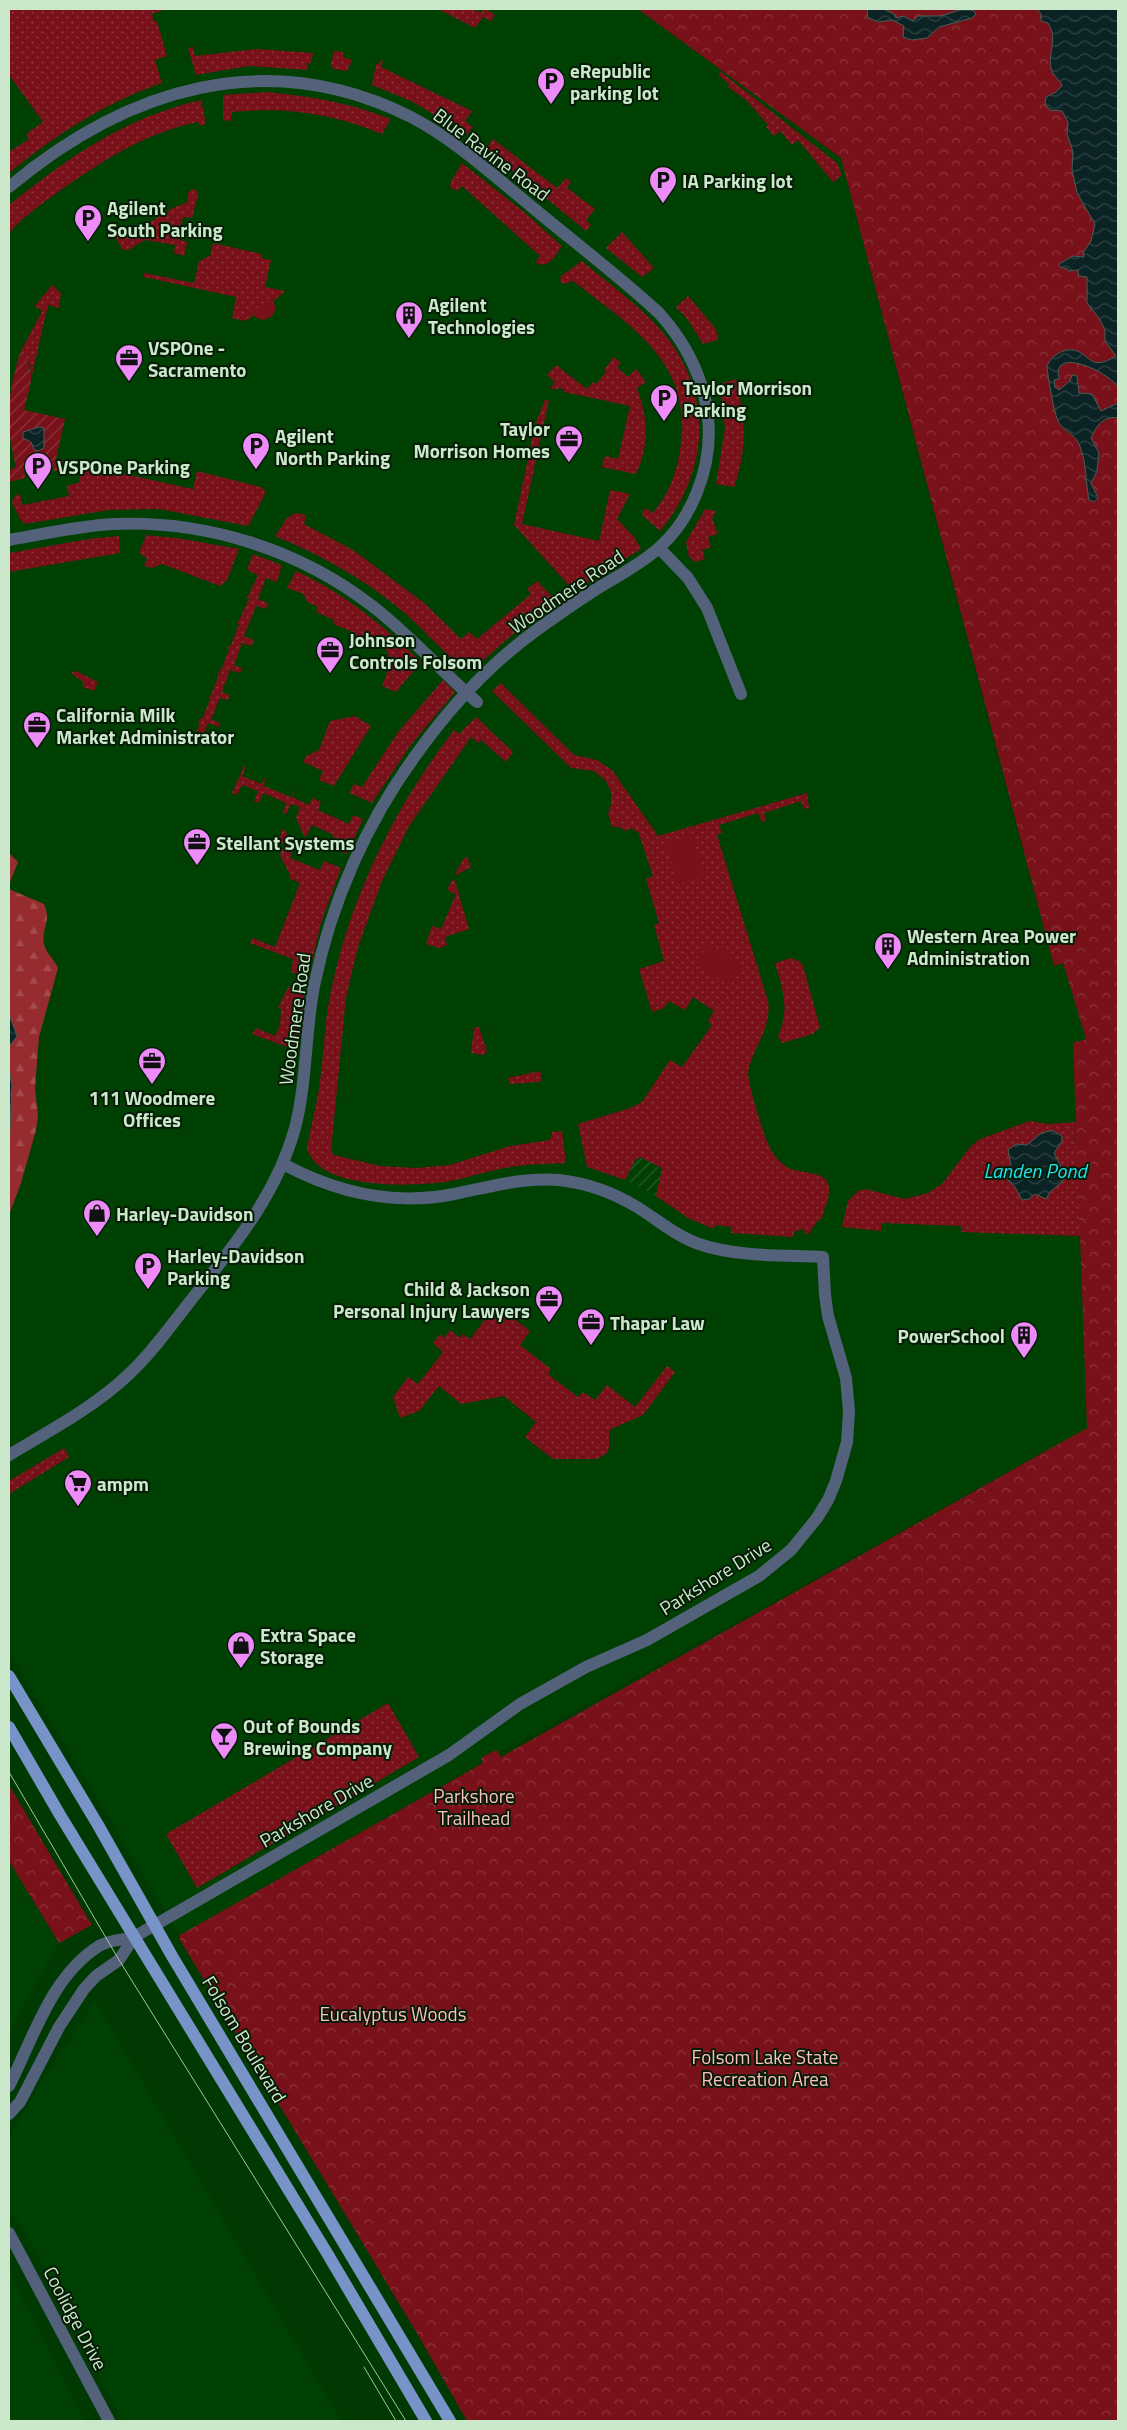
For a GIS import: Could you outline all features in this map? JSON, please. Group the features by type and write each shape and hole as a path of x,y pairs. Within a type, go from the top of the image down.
{"main road":[{"name":"Folsom Boulevard","path":"9,1676 450,2421"},
{"path":"9,1727 134,1937 327,2253 426,2421"}],"street":[{"name":"Blue Ravine Road","path":"9,187 75,140 126,111 168,95 224,84 270,82 315,86 370,100 413,118 470,156 649,304 675,330 687,350 704,392 709,437 706,460 697,493 685,519 660,549"},
{"path":"9,540 87,526 155,525 210,532 256,544 300,562 348,589 392,622 477,702"},
{"name":"Woodmere Road","path":"9,1455 102,1397 146,1357 261,1208 283,1164 296,1125 302,1095 314,986 336,906 366,838 395,785 433,732 466,693 502,658 534,632 576,602 631,570 660,549"},
{"path":"660,549 688,578 708,608 741,694"},
{"name":"Parkshore Drive","path":"9,2086 52,1997 72,1971 96,1948 108,1940 134,1937 449,1755 520,1704 586,1666 647,1640 759,1576 791,1550 817,1518 836,1481 847,1442 849,1411 846,1378 828,1316 824,1295 823,1257 728,1251 699,1244 678,1235 620,1198 594,1188 561,1181 510,1181 455,1194 405,1199 356,1194 332,1187 283,1164"},
{"name":"Parkshore Drive","path":"9,2114 20,2102 58,2027 84,1989 96,1976 119,1960 134,1937"},
{"name":"Coolidge Drive","path":"9,2233 109,2421"}],"shaded area":[{"path":"9,9 639,9 841,158 1018,835 1096,1050 1081,1236 1088,1428 509,1747 180,1936 9,1651"},
{"path":"640,1157 662,1168 656,1196 625,1180 635,1160"},
{"path":"9,1861 59,1943 9,2032"},
{"path":"95,2001 341,2421 122,2421 40,2260 19,2223 9,2211 9,2138 42,2081"},
{"path":"9,2272 85,2421 9,2421"}],"green space":[{"path":"9,9 166,9 152,14 154,22 157,21 167,56 155,60 162,83 120,100 81,121 9,173 9,152 29,139 26,134 43,122 9,75"},
{"path":"438,9 474,9 480,13 485,9 495,15 491,21 483,17 475,28"},
{"name":"Folsom Lake State Recreation Area","path":"638,9 1118,9 1118,2421 467,2421 418,2335 180,1940 180,1935 483,1763 481,1758 496,1750 501,1757 1087,1428 1073,1043 1086,1039 1063,963 1054,966 841,158"},
{"path":"193,47 195,56 257,49 313,53 311,63 307,63 307,70 249,66 196,75 188,48"},
{"path":"334,51 343,52 343,57 352,60 347,71 333,69 331,63"},
{"path":"383,59 381,67 472,111 465,121 473,127 467,134 411,101 372,85 376,65"},
{"path":"721,72 837,163 842,175 833,182 798,140 792,145 780,131 774,136 766,127 768,125 746,100 728,87 729,84 718,75"},
{"path":"267,92 330,101 391,119 382,134 326,116 290,111 232,112 231,121 223,120 223,95"},
{"path":"201,100 206,124 200,126 198,122 162,132 114,155 45,202 9,233 9,205 54,170 122,128 147,117"},
{"path":"493,139 557,188 566,178 571,182 567,188 595,209 586,220 591,225 586,231 486,149"},
{"path":"462,163 524,212 562,246 552,260 546,264 538,264 536,261 540,256 462,186 457,191 450,187 451,181"},
{"path":"192,189 196,190 198,195 192,218 183,217 178,239 187,242 184,256 174,253 175,245 145,240 128,250 123,250 114,235 126,227 132,233 173,208 188,202 188,193"},
{"path":"622,232 654,268 642,277 606,248"},
{"path":"213,243 262,254 261,258 271,260 265,287 285,291 274,301 273,299 251,313 253,316 245,321 232,318 236,297 144,277 144,273 194,283 199,261 210,256"},
{"path":"582,261 656,325 681,359 692,383 698,408 699,434 696,459 688,484 676,508 660,531 642,515 645,508 653,513 664,497 669,489 678,462 682,414 677,389 666,367 635,330 573,281 564,284 560,281 561,276"},
{"path":"52,285 61,293 59,308 48,305 32,375 30,365 20,353 42,311 35,306"},
{"path":"688,296 716,329 718,340 703,344 688,320 676,307"},
{"path":"272,298 276,308 272,316 264,320 256,318 251,313"},
{"path":"20,353 26,360 31,373 30,387 24,410 65,419 56,459 60,471 54,471 51,460 24,468 25,478 9,482 9,470 16,467 10,437 10,396"},
{"path":"614,357 621,363 617,367 628,377 636,369 646,382 637,388 641,399 646,431 644,452 636,474 602,467 605,456 618,459 630,406 564,392 564,389 550,388 555,382 547,375 556,365 587,389 593,382 596,384 606,372 604,370"},
{"path":"736,379 744,433 741,459 734,487 716,484 725,428 719,384"},
{"path":"545,400 549,400 522,524 599,541 610,490 630,494 617,519 635,538 641,549 574,591 514,525 535,425"},
{"path":"56,459 193,489 197,471 261,487 266,492 248,526 159,509 109,510 25,524 20,519 12,502 15,496 20,494 22,505 69,496 67,486 80,482 77,468 60,471"},
{"path":"705,509 716,511 712,519 718,534 708,537 711,547 702,550 705,559 695,562 689,557 686,542"},
{"path":"296,513 306,515 304,524 353,550 424,603 461,639 469,632 477,639 531,594 527,589 537,581 556,601 520,628 478,665 467,667 460,665 387,598 325,559 275,536 287,518"},
{"path":"146,535 183,539 239,549 227,580 220,586 162,564 152,568 144,566 147,558 139,553"},
{"path":"119,536 120,553 9,572 9,553 89,539"},
{"path":"253,554 282,565 277,582 266,578 258,599 268,603 266,609 256,606 244,636 254,640 251,646 242,643 234,665 242,668 240,673 230,670 222,692 230,695 228,700 220,698 211,719 220,723 219,727 208,723 203,736 196,733 200,724 198,723 200,718 202,719 210,699 208,698 219,674 217,673 221,670 229,649 227,648 231,645 239,624 237,624 249,599 247,598 258,575 247,570"},
{"path":"296,571 347,600 392,635 421,662 396,692 382,686 391,662 386,649 355,637 355,633 333,624 334,620 316,612 318,607 307,602 304,594 287,588"},
{"path":"76,671 98,682 94,691 83,687 83,682 71,673"},
{"path":"443,680 455,692 410,746 372,803 349,793 354,784 362,787 398,732"},
{"path":"501,683 574,755 597,760 612,770 658,836 807,793 809,808 804,809 801,801 764,813 766,820 762,822 758,813 719,825 722,833 717,835 768,1001 767,1021 748,1073 761,1124 771,1150 780,1162 789,1168 821,1176 825,1179 829,1188 822,1218 806,1235 803,1229 794,1232 794,1237 731,1233 731,1227 715,1225 714,1229 688,1218 656,1196 662,1168 640,1157 635,1160 625,1180 587,1167 578,1124 630,1108 642,1102 670,1060 682,1067 712,1025 708,1021 714,1011 693,997 685,1010 669,1001 664,1008 652,1012 639,969 664,961 654,925 659,923 646,879 653,876 638,831 635,832 633,828 624,831 620,827 612,827 608,814 611,804 611,792 606,781 594,771 571,768 492,691"},
{"path":"355,716 371,726 334,786 319,780 323,771 303,762 306,756 319,750 330,721"},
{"path":"476,717 513,752 506,762 481,740 478,743 471,737 409,826 382,881 358,947 346,997 331,1151 334,1155 380,1166 416,1168 450,1165 510,1146 550,1140 552,1132 562,1131 566,1163 513,1167 435,1183 393,1185 348,1179 329,1172 315,1162 307,1148 319,1089 325,1027 331,991 340,955 363,887 394,822 412,790 454,730 459,734"},
{"path":"244,766 246,767 242,776 262,784 266,776 264,786 291,797 295,788 292,797 309,805 312,798 321,802 318,810 349,824 353,815 363,819 347,854 330,847 334,835 312,825 306,837 304,836 296,818 300,807 291,804 286,814 283,813 286,803 263,793 259,803 254,801 258,791 242,785 237,795 232,793"},
{"path":"283,829 294,847 290,858 320,870 324,861 341,868 321,923 308,977 291,972 293,959 250,943 252,938 275,947 300,883 289,878 290,875 280,855 285,844 278,841"},
{"path":"692,835 704,876 678,884 666,843"},
{"path":"9,853 18,862 9,885"},
{"path":"467,857 471,867 454,876 464,858"},
{"path":"452,880 455,881 469,929 445,937 447,945 439,948 426,944 432,926 441,929 456,894 447,890"},
{"path":"9,889 44,904 47,921 43,938 44,944 58,968 39,1037 35,1088 38,1116 36,1130 21,1183 9,1215"},
{"path":"709,943 743,966 729,986 695,962"},
{"path":"791,958 799,961 803,966 820,1027 813,1034 782,1043 778,1036 784,1017 784,1000 775,963"},
{"path":"288,987 304,993 298,1051 252,1034 256,1028 275,1036 280,1025 281,1009 278,1008"},
{"path":"479,1027 487,1052 483,1055 471,1053 474,1028"},
{"path":"540,1071 542,1080 540,1082 510,1084 508,1078"},
{"path":"1030,1121 1048,1124 1076,1122 1081,1236 961,1232 961,1226 881,1223 881,1231 842,1227 848,1201 858,1191 865,1189 905,1199 928,1193 942,1184 970,1147 980,1139"},
{"path":"496,1305 530,1331 520,1345 551,1369 548,1374 578,1397 583,1392 595,1400 607,1385 635,1407 667,1366 675,1372 643,1415 609,1430 609,1448 607,1453 597,1459 553,1459 525,1437 536,1422 504,1396 461,1404 439,1386 419,1411 400,1418 393,1397 408,1377 418,1384 443,1352 433,1343 440,1334 444,1338 450,1330 460,1338 463,1334 470,1339"},
{"path":"64,1448 69,1457 9,1494 9,1481"},
{"path":"388,1703 419,1757 197,1888 166,1834"},
{"path":"9,1785 92,1925 59,1943 9,1861"}],"water":[{"path":"867,9 883,9 894,14 896,18 903,16 913,21 918,16 941,16 960,10 972,10 976,14 972,18 939,27 927,38 912,40 903,37 904,26 892,20 879,22 868,18"},
{"path":"1037,9 1118,9 1118,387 1113,381 1094,369 1072,362 1064,364 1059,369 1059,379 1054,380 1055,387 1059,390 1070,381 1072,375 1077,376 1079,393 1092,394 1101,411 1118,403 1118,418 1109,418 1101,422 1091,438 1099,453 1097,471 1091,483 1098,498 1094,502 1089,500 1084,463 1078,442 1061,426 1057,418 1047,366 1051,359 1065,350 1079,352 1090,360 1100,363 1116,356 1105,341 1105,330 1099,318 1087,303 1087,277 1079,276 1078,270 1068,271 1060,267 1059,264 1073,256 1084,257 1083,253 1091,241 1095,224 1077,193 1072,170 1073,152 1067,134 1068,122 1062,111 1050,110 1045,104 1046,97 1056,92 1062,86 1051,69 1053,40 1051,29 1048,23 1041,21 1041,14"},
{"path":"39,427 44,428 44,448 38,451 34,449 31,442 23,438 23,432"},
{"path":"9,1014 17,1036 9,1047"},
{"path":"9,1070 12,1084 9,1149"},
{"name":"Landen Pond","path":"1052,1130 1062,1136 1062,1141 1054,1153 1063,1171 1063,1181 1050,1192 1046,1199 1035,1194 1029,1199 1022,1200 1015,1187 1008,1180 1011,1166 1008,1150 1016,1144 1027,1145 1040,1134"}],"tram line":[{"path":"9,1772 119,1960 406,2421"},
{"path":"364,2367 396,2421"}],"place":[{"name":"eRepublic parking lot","path":"551,105"},
{"name":"IA Parking lot","path":"663,204"},
{"name":"Agilent South Parking","path":"88,242"},
{"name":"Agilent Technologies","path":"409,339"},
{"name":"VSPOne - Sacramento","path":"129,382"},
{"name":"Taylor Morrison Parking","path":"664,422"},
{"name":"Taylor Morrison Homes","path":"569,463"},
{"name":"Agilent North Parking","path":"256,470"},
{"name":"VSPOne Parking","path":"38,490"},
{"name":"Johnson Controls Folsom","path":"330,674"},
{"name":"California Milk Market Administrator","path":"37,749"},
{"name":"Stellant Systems","path":"197,866"},
{"name":"Western Area Power Administration","path":"888,970"},
{"name":"111 Woodmere Offices","path":"152,1085"},
{"name":"Harley-Davidson","path":"97,1237"},
{"name":"Harley-Davidson Parking","path":"148,1290"},
{"name":"Child & Jackson Personal Injury Lawyers","path":"549,1323"},
{"name":"Thapar Law","path":"591,1346"},
{"name":"PowerSchool","path":"1024,1359"},
{"name":"ampm","path":"78,1507"},
{"name":"Extra Space Storage","path":"241,1669"},
{"name":"Out of Bounds Brewing Company","path":"224,1760"}],"park label":[{"name":"Parkshore Trailhead","path":"474,1806"},
{"name":"Eucalyptus Woods","path":"393,2013"}]}
